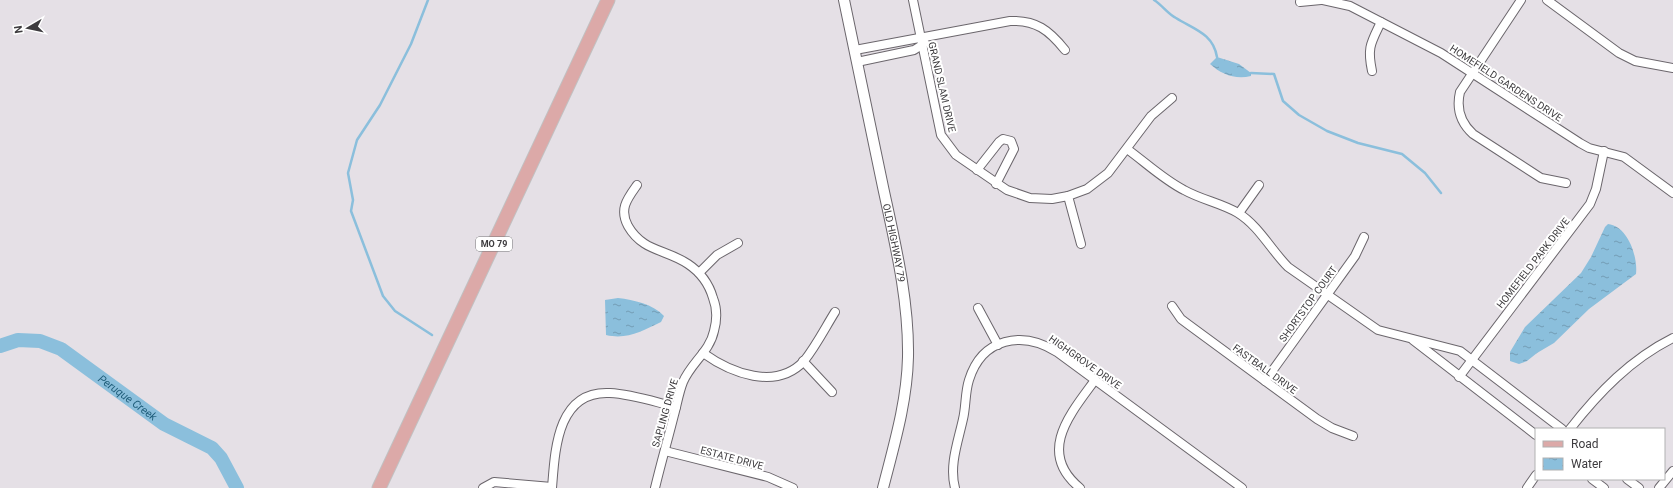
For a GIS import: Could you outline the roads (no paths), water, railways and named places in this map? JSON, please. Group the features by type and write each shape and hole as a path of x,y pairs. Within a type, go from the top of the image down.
{"main road":[{"name":"MO 79","path":"379,488 608,0"}],"street":[{"name":"OLD HIGHWAY 79","path":"844,0 891,226 907,319 908,357 905,394 899,428 883,488"},
{"name":"GRAND SLAM DRIVE","path":"913,0 941,135 956,155 996,184 1007,190 1030,198 1052,199 1068,196 1087,189 1108,173 1150,116 1172,98"},
{"name":"HOMEFIELD GARDENS DRIVE","path":"1300,2 1322,0 1350,6 1441,53 1589,148 1628,159 1673,193"},
{"path":"1521,0 1460,92 1458,108 1465,126 1473,134 1541,178 1566,183"},
{"path":"1547,0 1619,52 1635,61 1673,68"},
{"path":"855,50 1010,21 1024,20 1048,32 1065,50"},
{"path":"1372,70 1368,55 1369,48 1381,22"},
{"path":"857,62 914,50 935,36"},
{"path":"977,170 1002,139 1011,141 1014,149 996,184"},
{"path":"1127,149 1182,189 1239,213 1256,229 1277,256 1288,267 1378,330 1460,351 1561,428"},
{"name":"HOMEFIELD PARK DRIVE","path":"1459,377 1590,204 1596,189 1604,151"},
{"name":"SAPLING DRIVE","path":"637,185 627,200 623,213 631,231 645,245 688,263 699,273 713,298 716,310 714,332 703,353 686,376 676,407 655,488"},
{"path":"1239,213 1259,185"},
{"path":"1068,196 1080,244"},
{"name":"SHORTSTOP COURT","path":"1265,381 1355,256 1364,237"},
{"path":"699,273 717,255 738,244"},
{"name":"FASTBALL DRIVE","path":"1172,306 1181,319 1189,326 1265,381 1332,428 1354,436"},
{"path":"978,308 998,345"},
{"path":"703,353 728,368 762,377 785,374 803,361 835,312"},
{"path":"1409,337 1535,434"},
{"path":"1571,428 1595,398 1611,382 1646,354 1673,338"},
{"name":"HIGHGROVE DRIVE","path":"955,488 952,471 953,462 965,411 968,381 975,366 982,356 998,345 1011,340 1026,340 1045,345 1242,488"},
{"path":"803,361 832,392"},
{"path":"1080,488 1069,477 1061,461 1060,435 1068,416 1095,380"},
{"path":"484,488 494,482 552,488 560,427 568,412 592,395 609,393 621,394 676,407"},
{"name":"ESTATE DRIVE","path":"665,450 768,478 793,488"},
{"path":"1659,488 1673,471"},
{"path":"1526,488 1535,476"},
{"path":"1593,480 1604,488"},
{"path":"1628,480 1639,488"}],"water":[{"path":"1217,57 1239,64 1251,73 1251,76 1234,77 1219,71 1210,64"},
{"path":"1608,224 1621,230 1630,243 1635,259 1636,274 1589,309 1554,343 1527,361 1519,364 1510,361 1510,352 1525,327 1581,273"},
{"path":"618,298 637,301 654,308 664,316 661,322 634,334 621,336 606,335 605,300"}],"waterway":[{"path":"428,0 411,44 380,105 357,140 348,173 353,200 351,211 383,296 395,311 432,335"},
{"path":"1154,0 1173,16 1207,37 1215,49 1217,57"},
{"path":"1251,73 1274,74 1283,101 1299,115 1327,131 1358,143 1402,154 1425,173 1441,193"},
{"name":"Peruque Creek","path":"0,346 18,340 40,341 61,349 164,424 212,448 221,458 237,488"}]}
